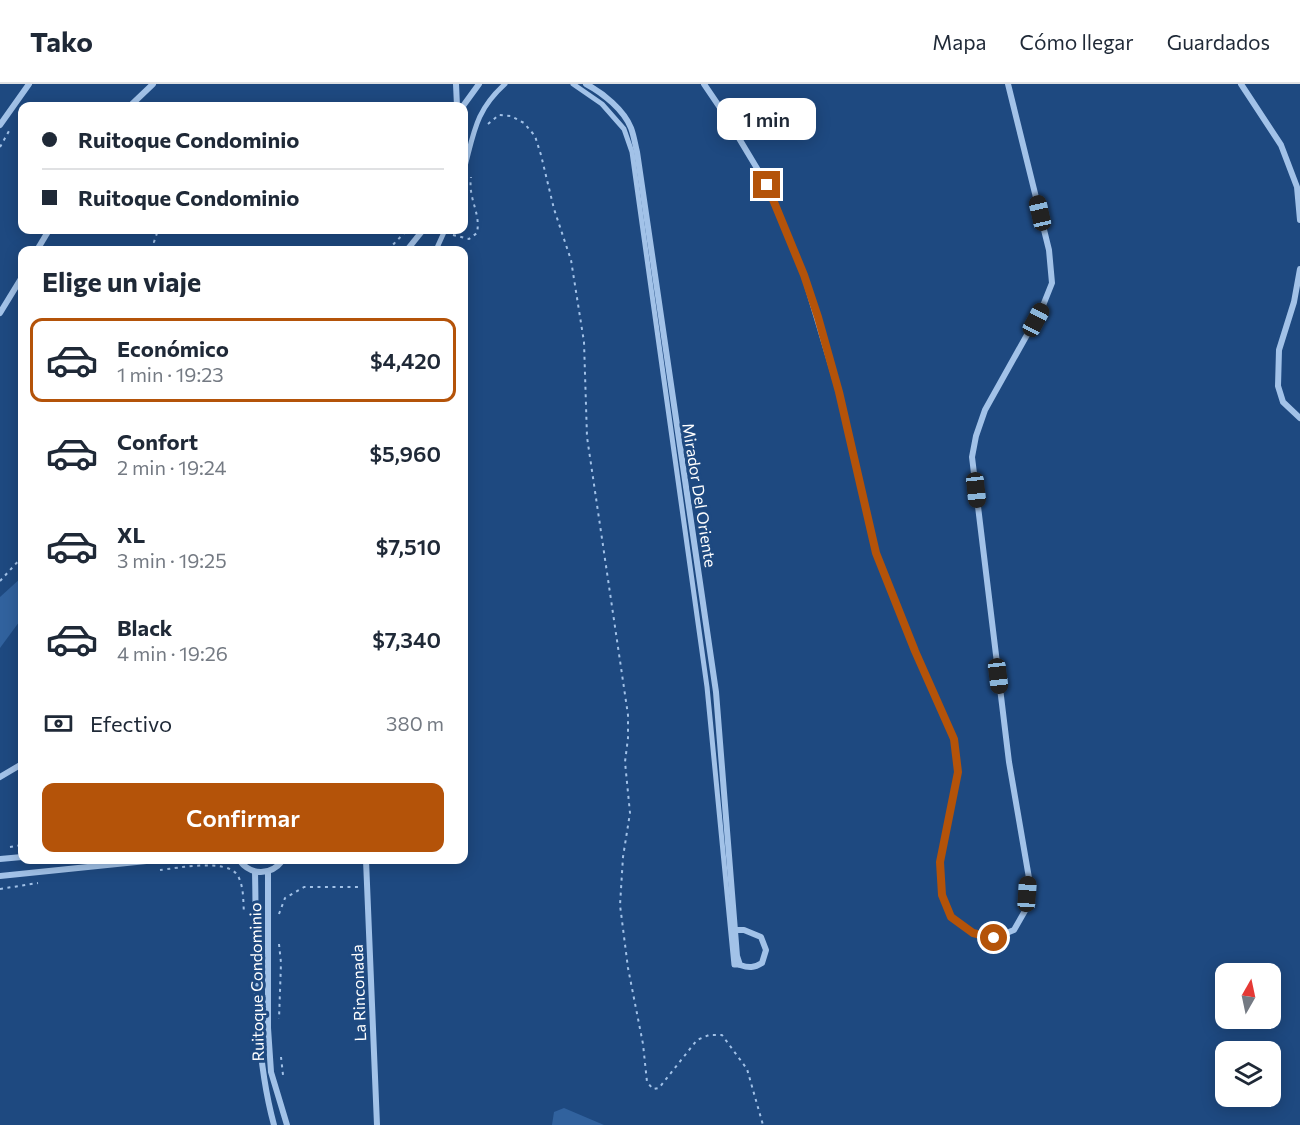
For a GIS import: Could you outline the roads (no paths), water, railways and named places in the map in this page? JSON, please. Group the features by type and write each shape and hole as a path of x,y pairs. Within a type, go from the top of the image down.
{"street":[{"path":"0,125 29,84"},
{"path":"134,102 153,84"},
{"path":"456,84 457,102"},
{"path":"466,102 479,84"},
{"path":"468,155 479,115 492,95 505,84"},
{"path":"573,84 602,104 624,129 632,152 707,687 734,965 754,967 762,963 765,958 766,945 761,937 752,932 736,930"},
{"name":"Mirador Del Oriente","path":"586,84 618,108 626,118 632,129 644,190 658,308 716,692 736,947 740,965"},
{"path":"704,84 767,185 804,275 839,392 876,553 915,651 954,739 958,772 940,862 942,895 951,917 973,933 994,938 1014,930 1026,909 1029,878 1009,762 972,457 985,410 1042,308 1052,283 1048,250 1008,84"},
{"path":"1241,84 1281,145 1297,187 1300,220"},
{"path":"410,246 420,234"},
{"path":"1300,269 1294,302 1279,350 1278,386 1283,402 1300,418"},
{"path":"0,313 18,284"},
{"path":"0,777 18,766"},
{"path":"0,859 18,857"},
{"path":"0,876 117,864"},
{"path":"243,864 255,872 268,872 280,864"},
{"name":"La Rinconada","path":"366,864 377,1125"},
{"name":"Ruitoque Condominio","path":"255,872 259,1031 267,1100 274,1125"},
{"name":"Ruitoque Condominio","path":"268,872 268,1028 271,1072 287,1125"}]}
